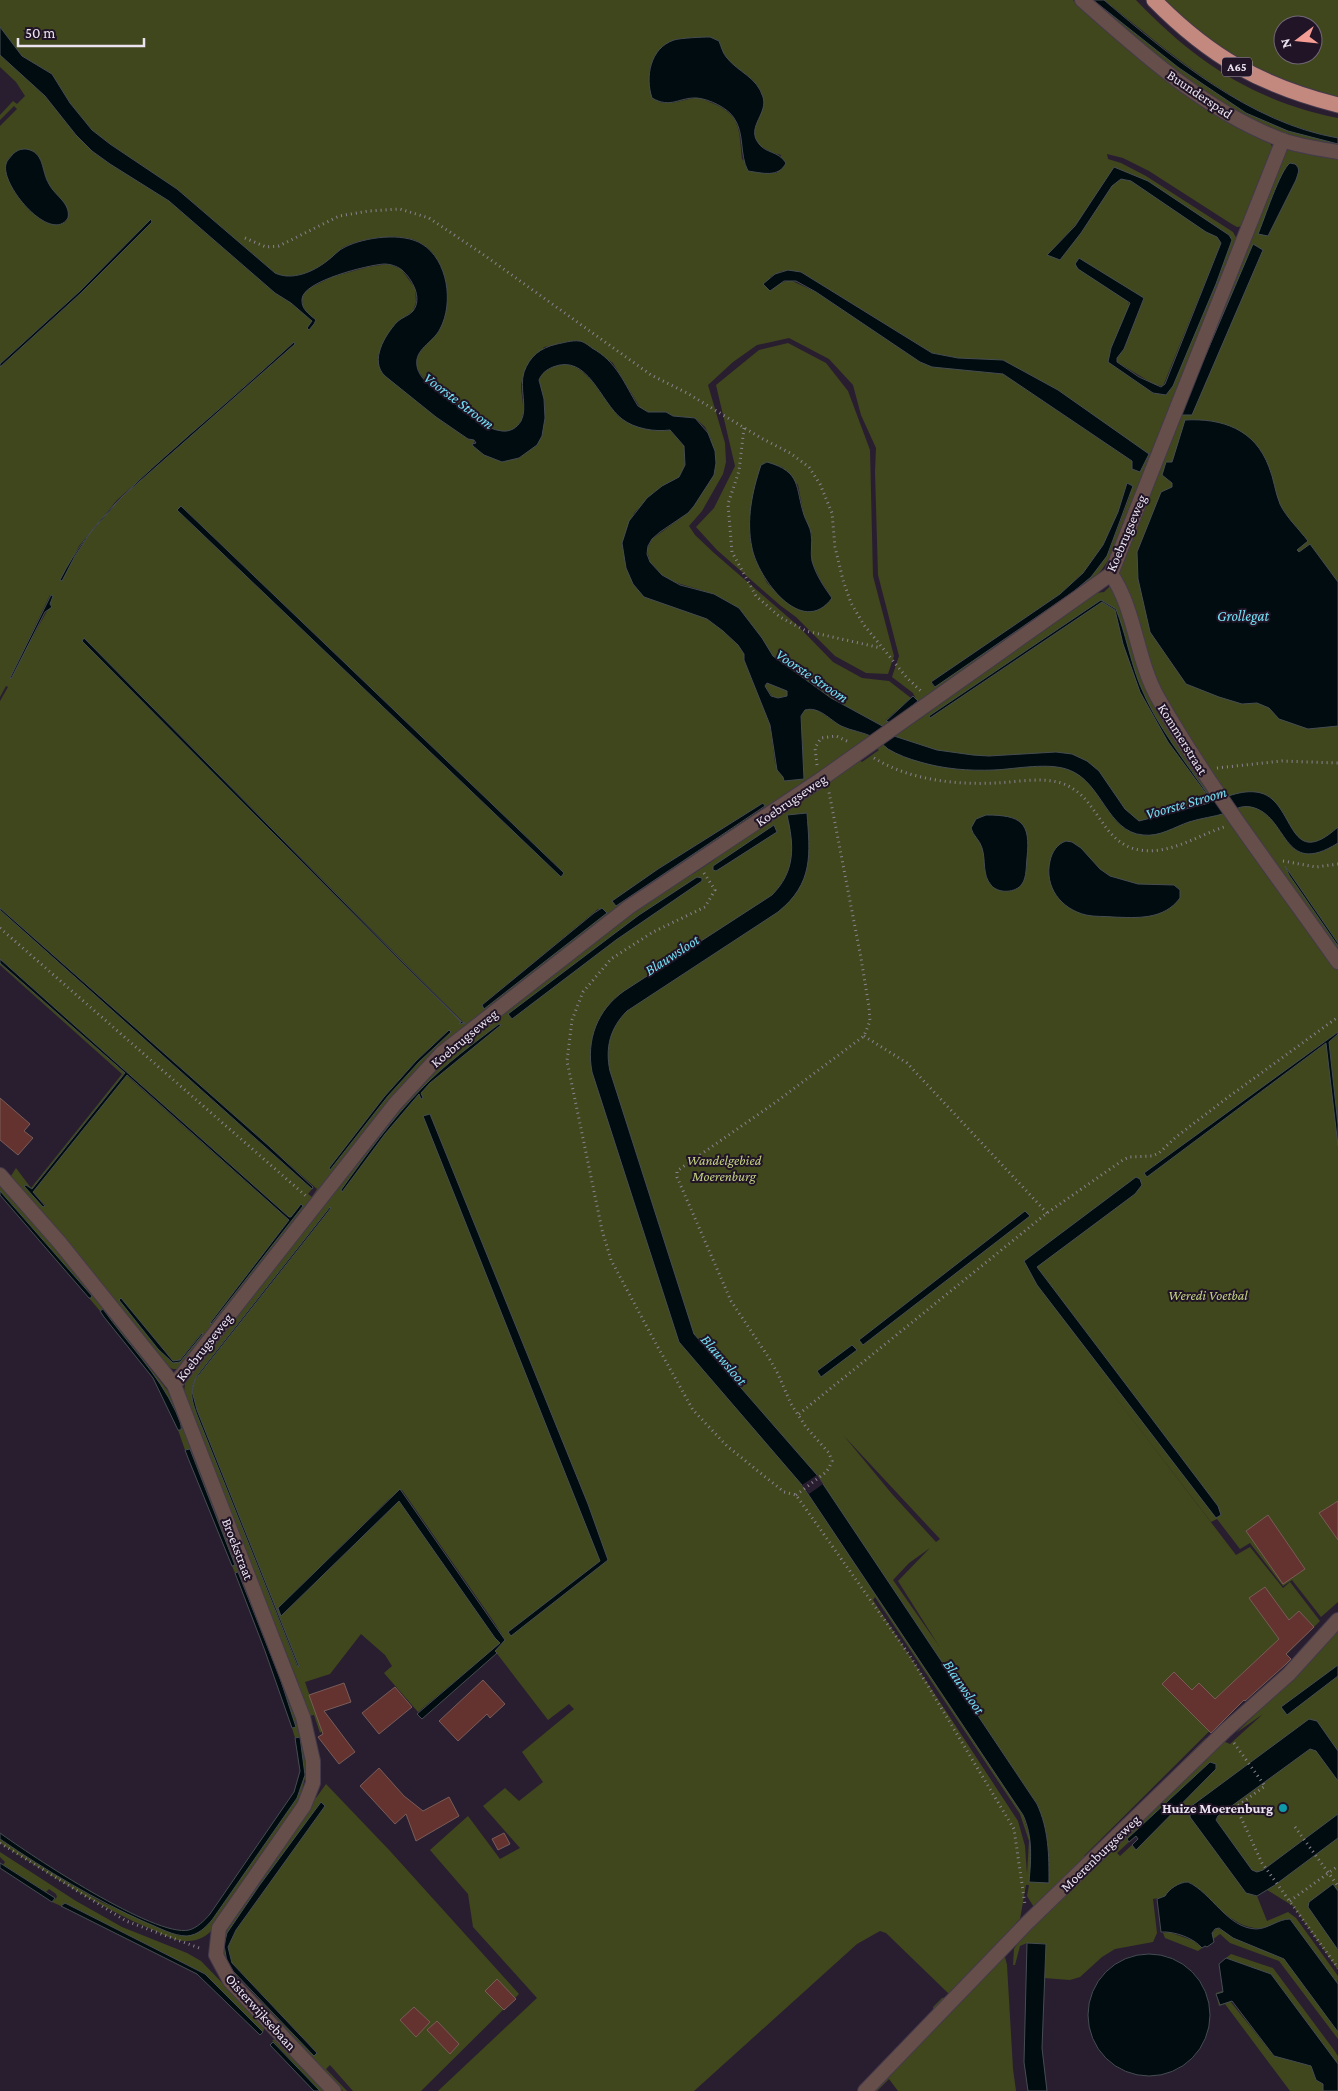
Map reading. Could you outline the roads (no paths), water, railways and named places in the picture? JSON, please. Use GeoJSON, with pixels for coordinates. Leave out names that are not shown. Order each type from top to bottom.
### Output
{"type":"FeatureCollection","features":[{"type":"Feature","properties":{"kind":"highway","name":"A65"},"geometry":{"type":"LineString","coordinates":[[1154,0],[1190,35],[1246,73],[1294,92],[1338,105]]}},
{"type":"Feature","properties":{"kind":"street","name":"Buunderspad"},"geometry":{"type":"LineString","coordinates":[[1082,0],[1168,73],[1215,106],[1246,124],[1283,140],[1338,152]]}},
{"type":"Feature","properties":{"kind":"street","name":"Koebrugseweg"},"geometry":{"type":"LineString","coordinates":[[174,1385],[395,1104],[442,1053],[629,907],[823,778],[1111,574],[1283,140]]}},
{"type":"Feature","properties":{"kind":"street","name":"Kommerstraat"},"geometry":{"type":"LineString","coordinates":[[1111,574],[1124,596],[1154,688],[1202,770],[1338,962]]}},
{"type":"Feature","properties":{"kind":"street","name":"Broekstraat"},"geometry":{"type":"LineString","coordinates":[[0,1175],[60,1243],[174,1385],[303,1717],[313,1761],[313,1783],[304,1806],[218,1928],[216,1955]]}},
{"type":"Feature","properties":{"kind":"street","name":"Moerenburgseweg"},"geometry":{"type":"LineString","coordinates":[[866,2091],[1028,1924],[1226,1730],[1289,1674],[1338,1620]]}},
{"type":"Feature","properties":{"kind":"street","name":"Oisterwijksebaan"},"geometry":{"type":"LineString","coordinates":[[216,1955],[230,1981],[334,2091]]}},
{"type":"Feature","properties":{"kind":"water"},"geometry":{"type":"Polygon","coordinates":[[[1093,0],[1104,0],[1184,64],[1243,103],[1305,130],[1338,138],[1338,144],[1288,131],[1246,113],[1179,68],[1093,0]]]}},
{"type":"Feature","properties":{"kind":"water"},"geometry":{"type":"Polygon","coordinates":[[[0,27],[22,56],[52,74],[70,103],[92,130],[177,189],[275,273],[295,276],[309,272],[345,247],[373,238],[405,238],[422,244],[438,260],[443,271],[446,283],[447,307],[437,334],[418,355],[417,366],[419,372],[426,382],[443,396],[483,424],[495,430],[505,431],[517,426],[523,416],[522,385],[524,372],[529,361],[536,353],[546,348],[571,341],[585,343],[608,360],[614,366],[638,406],[648,412],[666,412],[673,416],[695,418],[708,433],[715,451],[714,475],[688,513],[652,539],[648,546],[647,554],[650,562],[662,575],[680,585],[714,594],[739,608],[773,656],[831,698],[886,728],[894,736],[937,750],[973,755],[989,756],[1056,752],[1072,754],[1087,761],[1099,771],[1125,809],[1139,821],[1209,803],[1210,799],[1168,742],[1140,692],[1123,644],[1115,610],[1102,602],[930,718],[929,716],[1101,600],[1116,609],[1140,685],[1147,700],[1172,744],[1211,799],[1215,801],[1245,792],[1264,794],[1274,801],[1294,832],[1301,839],[1310,842],[1322,839],[1338,827],[1338,843],[1319,852],[1306,854],[1295,850],[1287,842],[1273,821],[1263,812],[1251,807],[1241,807],[1189,822],[1161,833],[1143,835],[1131,832],[1112,816],[1080,776],[1069,770],[1042,766],[975,770],[947,768],[912,760],[888,749],[873,737],[841,726],[824,714],[810,709],[805,710],[801,716],[804,779],[784,781],[777,770],[770,725],[744,660],[744,654],[738,645],[707,619],[644,597],[633,584],[626,568],[622,543],[629,521],[647,498],[662,486],[679,477],[685,465],[684,446],[670,430],[645,429],[622,419],[584,373],[575,367],[565,365],[548,369],[539,380],[544,399],[545,418],[542,436],[537,445],[519,458],[502,462],[484,455],[473,446],[472,444],[476,443],[474,440],[468,439],[436,417],[380,370],[378,363],[380,348],[397,322],[411,313],[416,306],[417,295],[415,289],[402,270],[389,264],[376,265],[337,275],[313,286],[305,292],[302,299],[304,308],[316,320],[309,330],[307,328],[312,321],[291,303],[275,293],[169,201],[92,151],[76,135],[45,96],[0,55],[0,27]],[[767,683],[765,686],[771,696],[778,698],[787,696],[787,691],[767,683]]]}},
{"type":"Feature","properties":{"kind":"water"},"geometry":{"type":"Polygon","coordinates":[[[710,37],[719,41],[723,52],[731,63],[752,80],[760,90],[764,103],[756,125],[755,135],[763,148],[779,156],[786,163],[783,168],[775,173],[748,171],[737,124],[731,114],[718,105],[697,98],[670,103],[652,98],[649,81],[651,64],[659,49],[674,40],[710,37]]]}},
{"type":"Feature","properties":{"kind":"water"},"geometry":{"type":"Polygon","coordinates":[[[26,149],[32,151],[40,158],[46,179],[67,208],[68,218],[60,224],[50,224],[39,218],[28,209],[11,185],[6,173],[6,163],[15,152],[26,149]]]}},
{"type":"Feature","properties":{"kind":"water"},"geometry":{"type":"Polygon","coordinates":[[[1290,163],[1295,164],[1298,168],[1296,180],[1268,236],[1258,234],[1277,185],[1290,163]]]}},
{"type":"Feature","properties":{"kind":"water"},"geometry":{"type":"Polygon","coordinates":[[[1114,167],[1148,181],[1229,235],[1232,240],[1216,284],[1173,386],[1166,395],[1153,393],[1108,362],[1111,348],[1130,303],[1078,269],[1075,264],[1079,258],[1144,298],[1124,349],[1117,358],[1117,362],[1139,377],[1161,387],[1165,384],[1221,243],[1217,237],[1206,232],[1131,181],[1121,179],[1112,186],[1081,233],[1060,260],[1047,255],[1075,226],[1114,167]]]}},
{"type":"Feature","properties":{"kind":"water"},"geometry":{"type":"Polygon","coordinates":[[[151,219],[152,222],[81,293],[0,367],[0,364],[80,291],[151,219]]]}},
{"type":"Feature","properties":{"kind":"water"},"geometry":{"type":"Polygon","coordinates":[[[1253,244],[1263,250],[1192,415],[1180,415],[1253,244]]]}},
{"type":"Feature","properties":{"kind":"water"},"geometry":{"type":"Polygon","coordinates":[[[788,270],[801,272],[932,353],[958,358],[1003,360],[1058,390],[1149,454],[1140,472],[1132,469],[1132,461],[1003,374],[932,367],[920,362],[816,292],[796,281],[784,281],[770,291],[763,284],[775,274],[788,270]]]}},
{"type":"Feature","properties":{"kind":"water"},"geometry":{"type":"Polygon","coordinates":[[[294,342],[295,344],[122,497],[294,342]]]}},
{"type":"Feature","properties":{"kind":"water","name":"Grollegat"},"geometry":{"type":"Polygon","coordinates":[[[1185,420],[1212,421],[1224,424],[1236,428],[1255,443],[1269,467],[1278,499],[1283,509],[1308,541],[1297,550],[1299,552],[1310,544],[1338,582],[1338,726],[1308,729],[1279,719],[1269,708],[1257,703],[1242,704],[1186,684],[1150,632],[1138,579],[1137,552],[1161,492],[1172,487],[1172,483],[1162,475],[1166,462],[1172,462],[1185,420]]]}},
{"type":"Feature","properties":{"kind":"water"},"geometry":{"type":"Polygon","coordinates":[[[767,462],[778,466],[792,476],[798,489],[804,515],[811,533],[812,561],[818,576],[832,598],[820,609],[808,612],[795,608],[783,600],[772,588],[756,560],[750,538],[751,506],[761,465],[767,462]]]}},
{"type":"Feature","properties":{"kind":"water"},"geometry":{"type":"Polygon","coordinates":[[[1127,483],[1133,486],[1107,556],[1091,577],[1073,592],[935,687],[931,682],[1060,594],[1083,573],[1103,545],[1118,512],[1127,483]]]}},
{"type":"Feature","properties":{"kind":"water"},"geometry":{"type":"Polygon","coordinates":[[[122,497],[91,532],[101,520],[122,497]]]}},
{"type":"Feature","properties":{"kind":"water"},"geometry":{"type":"Polygon","coordinates":[[[181,506],[564,873],[561,877],[177,510],[181,506]]]}},
{"type":"Feature","properties":{"kind":"water"},"geometry":{"type":"Polygon","coordinates":[[[91,532],[75,556],[62,581],[60,580],[72,558],[91,532]]]}},
{"type":"Feature","properties":{"kind":"water"},"geometry":{"type":"Polygon","coordinates":[[[51,595],[53,596],[50,604],[52,607],[45,612],[11,679],[10,678],[51,595]]]}},
{"type":"Feature","properties":{"kind":"water"},"geometry":{"type":"Polygon","coordinates":[[[84,638],[465,1023],[459,1024],[461,1022],[82,641],[84,638]]]}},
{"type":"Feature","properties":{"kind":"water"},"geometry":{"type":"Polygon","coordinates":[[[913,696],[918,701],[891,723],[886,721],[913,696]]]}},
{"type":"Feature","properties":{"kind":"water"},"geometry":{"type":"Polygon","coordinates":[[[763,803],[765,806],[616,906],[612,901],[658,869],[763,803]]]}},
{"type":"Feature","properties":{"kind":"water"},"geometry":{"type":"Polygon","coordinates":[[[807,813],[809,855],[807,867],[804,879],[790,901],[778,912],[627,1011],[616,1024],[610,1039],[608,1054],[610,1071],[694,1334],[817,1475],[1037,1804],[1046,1833],[1049,1883],[1029,1882],[1030,1840],[1023,1815],[802,1485],[679,1342],[592,1072],[592,1037],[600,1017],[607,1007],[624,991],[772,895],[785,877],[791,857],[792,847],[787,815],[807,813]]]}},
{"type":"Feature","properties":{"kind":"water"},"geometry":{"type":"Polygon","coordinates":[[[986,815],[998,815],[1015,819],[1025,829],[1028,846],[1026,875],[1022,884],[1011,891],[1002,891],[994,888],[986,877],[982,848],[971,828],[976,819],[986,815]]]}},
{"type":"Feature","properties":{"kind":"water"},"geometry":{"type":"Polygon","coordinates":[[[774,825],[777,832],[716,871],[713,870],[713,866],[774,825]]]}},
{"type":"Feature","properties":{"kind":"water"},"geometry":{"type":"Polygon","coordinates":[[[1066,841],[1072,842],[1081,848],[1100,869],[1110,876],[1138,884],[1174,885],[1180,890],[1180,898],[1174,905],[1158,914],[1131,918],[1086,915],[1069,908],[1056,896],[1052,888],[1049,871],[1050,861],[1055,849],[1066,841]]]}},
{"type":"Feature","properties":{"kind":"water"},"geometry":{"type":"Polygon","coordinates":[[[1285,866],[1338,943],[1338,946],[1289,875],[1285,866]]]}},
{"type":"Feature","properties":{"kind":"water"},"geometry":{"type":"Polygon","coordinates":[[[697,877],[702,878],[702,881],[616,940],[512,1019],[508,1014],[639,915],[697,877]]]}},
{"type":"Feature","properties":{"kind":"water"},"geometry":{"type":"Polygon","coordinates":[[[0,908],[270,1147],[313,1187],[312,1189],[0,910],[0,908]]]}},
{"type":"Feature","properties":{"kind":"water"},"geometry":{"type":"Polygon","coordinates":[[[602,908],[607,913],[484,1009],[482,1005],[602,908]]]}},
{"type":"Feature","properties":{"kind":"water"},"geometry":{"type":"Polygon","coordinates":[[[0,959],[289,1217],[301,1204],[303,1206],[211,1324],[289,1220],[127,1075],[33,1192],[45,1206],[43,1207],[24,1186],[26,1185],[32,1189],[125,1073],[0,963],[0,959]]]}},
{"type":"Feature","properties":{"kind":"water"},"geometry":{"type":"Polygon","coordinates":[[[499,1024],[501,1025],[430,1083],[421,1093],[423,1098],[421,1099],[419,1094],[385,1134],[342,1192],[341,1190],[400,1112],[422,1088],[450,1062],[499,1024]]]}},
{"type":"Feature","properties":{"kind":"water"},"geometry":{"type":"Polygon","coordinates":[[[449,1030],[451,1032],[419,1062],[388,1096],[330,1170],[329,1168],[384,1097],[416,1061],[449,1030]]]}},
{"type":"Feature","properties":{"kind":"water"},"geometry":{"type":"Polygon","coordinates":[[[1338,1032],[1329,1042],[1338,1125],[1338,1146],[1326,1043],[1147,1177],[1144,1173],[1338,1032]]]}},
{"type":"Feature","properties":{"kind":"water"},"geometry":{"type":"Polygon","coordinates":[[[430,1114],[588,1504],[608,1560],[511,1636],[508,1632],[600,1561],[423,1116],[430,1114]]]}},
{"type":"Feature","properties":{"kind":"water"},"geometry":{"type":"Polygon","coordinates":[[[1136,1177],[1140,1179],[1142,1185],[1135,1194],[1037,1267],[1218,1506],[1221,1515],[1216,1518],[1037,1285],[1024,1261],[1136,1177]]]}},
{"type":"Feature","properties":{"kind":"water"},"geometry":{"type":"Polygon","coordinates":[[[0,1191],[92,1296],[91,1298],[0,1195],[0,1191]]]}},
{"type":"Feature","properties":{"kind":"water"},"geometry":{"type":"Polygon","coordinates":[[[330,1207],[195,1380],[192,1391],[195,1379],[330,1207]]]}},
{"type":"Feature","properties":{"kind":"water"},"geometry":{"type":"Polygon","coordinates":[[[1025,1211],[1030,1216],[863,1345],[859,1340],[1025,1211]]]}},
{"type":"Feature","properties":{"kind":"water"},"geometry":{"type":"Polygon","coordinates":[[[121,1298],[173,1361],[180,1360],[203,1334],[180,1362],[173,1363],[158,1349],[119,1300],[121,1298]]]}},
{"type":"Feature","properties":{"kind":"water"},"geometry":{"type":"Polygon","coordinates":[[[103,1309],[160,1384],[176,1412],[181,1430],[178,1430],[153,1378],[104,1317],[100,1311],[103,1309]]]}},
{"type":"Feature","properties":{"kind":"water"},"geometry":{"type":"Polygon","coordinates":[[[852,1345],[857,1350],[821,1377],[817,1371],[852,1345]]]}},
{"type":"Feature","properties":{"kind":"water"},"geometry":{"type":"Polygon","coordinates":[[[192,1391],[197,1410],[298,1667],[199,1420],[192,1391]]]}},
{"type":"Feature","properties":{"kind":"water"},"geometry":{"type":"Polygon","coordinates":[[[190,1449],[235,1565],[232,1566],[188,1458],[185,1450],[190,1449]]]}},
{"type":"Feature","properties":{"kind":"water"},"geometry":{"type":"Polygon","coordinates":[[[400,1489],[505,1640],[495,1651],[497,1653],[422,1719],[417,1714],[500,1643],[399,1501],[281,1616],[278,1608],[400,1489]]]}},
{"type":"Feature","properties":{"kind":"water"},"geometry":{"type":"Polygon","coordinates":[[[238,1572],[280,1678],[296,1727],[292,1728],[235,1573],[238,1572]]]}},
{"type":"Feature","properties":{"kind":"water"},"geometry":{"type":"Polygon","coordinates":[[[1338,1665],[1338,1676],[1287,1715],[1281,1707],[1338,1665]]]}},
{"type":"Feature","properties":{"kind":"water"},"geometry":{"type":"Polygon","coordinates":[[[1309,1719],[1317,1721],[1338,1751],[1338,1781],[1316,1751],[1310,1749],[1218,1816],[1216,1820],[1252,1870],[1257,1872],[1263,1870],[1338,1814],[1338,1838],[1275,1885],[1257,1896],[1246,1893],[1190,1817],[1190,1807],[1309,1719]]]}},
{"type":"Feature","properties":{"kind":"water"},"geometry":{"type":"Polygon","coordinates":[[[300,1737],[305,1775],[297,1798],[212,1920],[198,1933],[182,1936],[172,1933],[109,1905],[35,1862],[0,1839],[0,1833],[37,1859],[122,1909],[172,1929],[192,1929],[201,1924],[210,1914],[294,1792],[300,1771],[295,1738],[300,1737]]]}},
{"type":"Feature","properties":{"kind":"water"},"geometry":{"type":"Polygon","coordinates":[[[1210,1762],[1216,1764],[1216,1769],[1136,1850],[1132,1845],[1138,1839],[1136,1836],[1129,1842],[1127,1839],[1210,1762]]]}},
{"type":"Feature","properties":{"kind":"water"},"geometry":{"type":"Polygon","coordinates":[[[321,1802],[325,1806],[236,1930],[228,1947],[232,1963],[317,2053],[314,2056],[232,1970],[227,1962],[224,1945],[227,1933],[321,1802]]]}},
{"type":"Feature","properties":{"kind":"water"},"geometry":{"type":"Polygon","coordinates":[[[0,1863],[55,1898],[52,1902],[0,1868],[0,1863]]]}},
{"type":"Feature","properties":{"kind":"water"},"geometry":{"type":"Polygon","coordinates":[[[1188,1882],[1205,1894],[1228,1917],[1246,1927],[1260,1929],[1290,1919],[1338,1984],[1338,2032],[1284,1959],[1233,1938],[1219,1928],[1215,1929],[1212,1933],[1214,1942],[1202,1948],[1194,1941],[1183,1936],[1161,1932],[1157,1899],[1165,1896],[1172,1888],[1188,1882]]]}},
{"type":"Feature","properties":{"kind":"water"},"geometry":{"type":"Polygon","coordinates":[[[1333,1884],[1338,1891],[1338,1950],[1308,1907],[1309,1902],[1333,1884]]]}},
{"type":"Feature","properties":{"kind":"water"},"geometry":{"type":"Polygon","coordinates":[[[65,1903],[205,1974],[263,2032],[260,2035],[197,1974],[61,1906],[65,1903]]]}},
{"type":"Feature","properties":{"kind":"water"},"geometry":{"type":"Polygon","coordinates":[[[1027,1943],[1046,1944],[1042,2048],[1047,2091],[1028,2091],[1024,2062],[1027,1943]]]}},
{"type":"Feature","properties":{"kind":"water"},"geometry":{"type":"Polygon","coordinates":[[[1149,1954],[1172,1958],[1192,1972],[1206,1992],[1210,2015],[1206,2038],[1192,2058],[1172,2072],[1149,2076],[1126,2072],[1106,2058],[1092,2038],[1088,2015],[1092,1992],[1106,1972],[1126,1958],[1149,1954]]]}},
{"type":"Feature","properties":{"kind":"water"},"geometry":{"type":"Polygon","coordinates":[[[1226,1958],[1271,1974],[1338,2064],[1338,2091],[1323,2091],[1323,2084],[1316,2080],[1311,2066],[1274,2056],[1232,2001],[1220,2005],[1216,1994],[1223,1992],[1219,1964],[1226,1958]]]}},
{"type":"Feature","properties":{"kind":"water"},"geometry":{"type":"Polygon","coordinates":[[[273,2042],[320,2091],[314,2091],[270,2045],[273,2042]]]}},
{"type":"Feature","properties":{"kind":"place","name":"Huize Moerenburg"},"geometry":{"type":"Point","coordinates":[1283,1808]}},
{"type":"Feature","properties":{"kind":"water label","name":"Voorste Stroom"},"geometry":{"type":"Point","coordinates":[459,401]}},
{"type":"Feature","properties":{"kind":"water label","name":"Voorste Stroom"},"geometry":{"type":"Point","coordinates":[812,676]}},
{"type":"Feature","properties":{"kind":"water label","name":"Voorste Stroom"},"geometry":{"type":"Point","coordinates":[1186,803]}},
{"type":"Feature","properties":{"kind":"water label","name":"Blauwsloot"},"geometry":{"type":"Point","coordinates":[672,955]}},
{"type":"Feature","properties":{"kind":"water label","name":"Blauwsloot"},"geometry":{"type":"Point","coordinates":[724,1360]}},
{"type":"Feature","properties":{"kind":"water label","name":"Blauwsloot"},"geometry":{"type":"Point","coordinates":[964,1687]}},
{"type":"Feature","properties":{"kind":"park label","name":"Wandelgebied Moerenburg"},"geometry":{"type":"Point","coordinates":[724,1168]}},
{"type":"Feature","properties":{"kind":"park label","name":"Weredi Voetbal"},"geometry":{"type":"Point","coordinates":[1208,1295]}}]}
